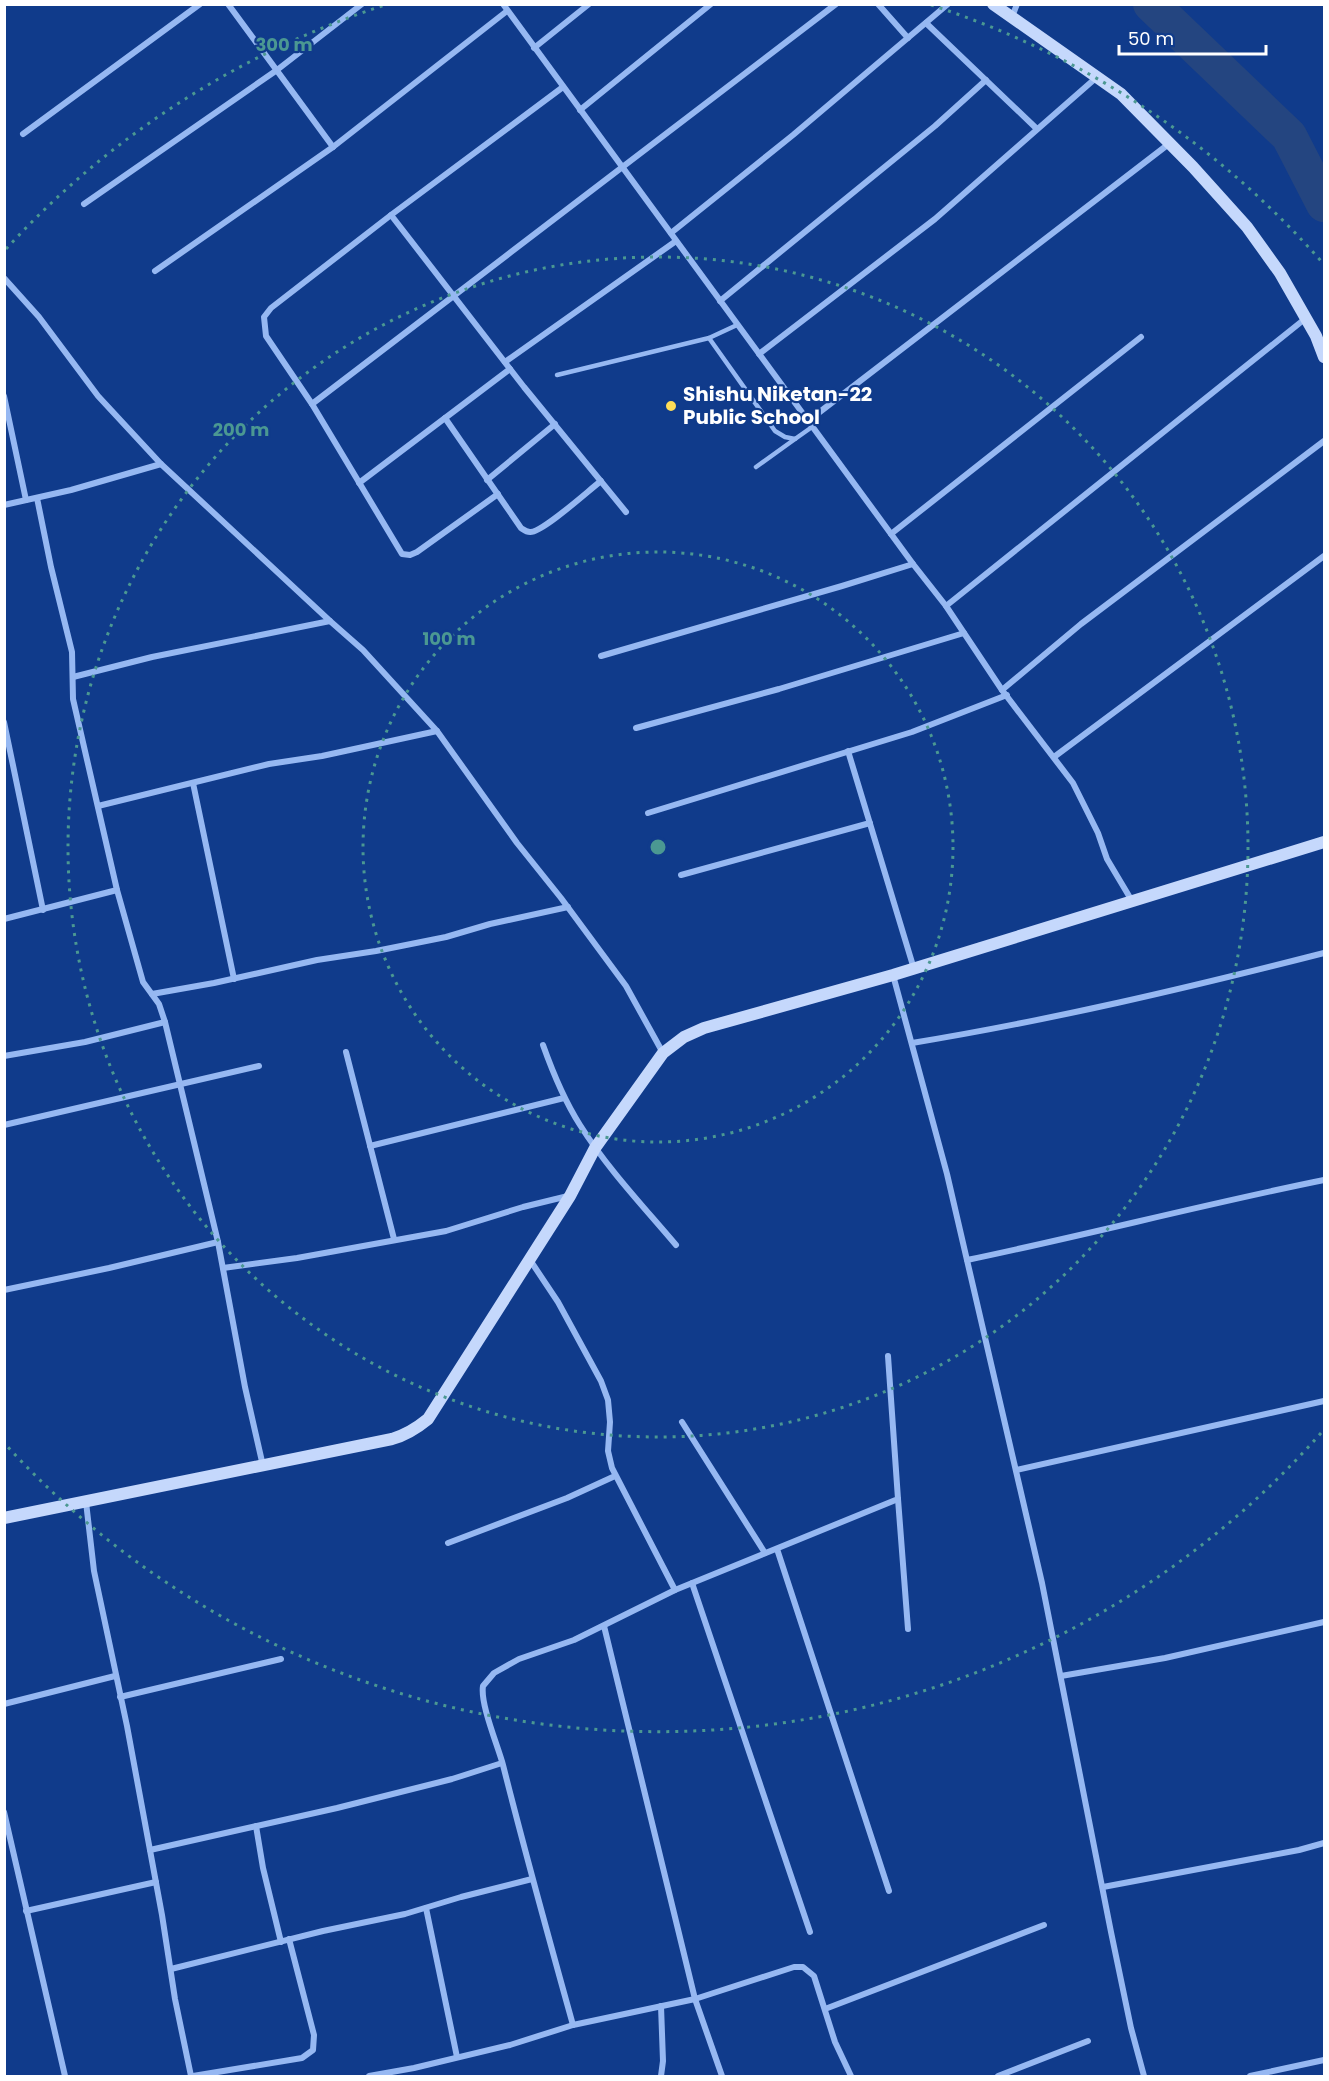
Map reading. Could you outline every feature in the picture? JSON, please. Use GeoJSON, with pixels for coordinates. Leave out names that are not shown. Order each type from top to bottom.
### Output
{"type":"FeatureCollection","features":[{"type":"Feature","properties":{"kind":"street"},"geometry":{"type":"LineString","coordinates":[[23,134],[200,4]]}},
{"type":"Feature","properties":{"kind":"street"},"geometry":{"type":"LineString","coordinates":[[228,4],[333,147]]}},
{"type":"Feature","properties":{"kind":"street"},"geometry":{"type":"LineString","coordinates":[[84,204],[277,70],[362,4]]}},
{"type":"Feature","properties":{"kind":"street"},"geometry":{"type":"LineString","coordinates":[[534,48],[589,4]]}},
{"type":"Feature","properties":{"kind":"street"},"geometry":{"type":"LineString","coordinates":[[580,110],[711,4]]}},
{"type":"Feature","properties":{"kind":"street"},"geometry":{"type":"LineString","coordinates":[[312,404],[836,4]]}},
{"type":"Feature","properties":{"kind":"street"},"geometry":{"type":"LineString","coordinates":[[879,4],[908,38]]}},
{"type":"Feature","properties":{"kind":"street"},"geometry":{"type":"LineString","coordinates":[[671,233],[793,135],[948,4]]}},
{"type":"Feature","properties":{"kind":"street"},"geometry":{"type":"LineString","coordinates":[[993,4],[1121,94],[1170,143],[1248,227],[1280,273],[1306,318],[1324,357]]}},
{"type":"Feature","properties":{"kind":"street"},"geometry":{"type":"LineString","coordinates":[[1012,18],[1017,4]]}},
{"type":"Feature","properties":{"kind":"street"},"geometry":{"type":"LineString","coordinates":[[155,270],[333,147],[505,8],[946,606],[1002,690],[1073,783],[1098,833],[1107,859],[1133,901]]}},
{"type":"Feature","properties":{"kind":"street"},"geometry":{"type":"LineString","coordinates":[[926,22],[1037,129]]}},
{"type":"Feature","properties":{"kind":"street"},"geometry":{"type":"LineString","coordinates":[[759,354],[935,219],[1097,77]]}},
{"type":"Feature","properties":{"kind":"street"},"geometry":{"type":"LineString","coordinates":[[720,301],[935,126],[986,80]]}},
{"type":"Feature","properties":{"kind":"street"},"geometry":{"type":"LineString","coordinates":[[498,495],[422,549],[410,555],[399,550],[312,404],[266,336],[264,317],[271,308],[390,215],[563,87]]}},
{"type":"Feature","properties":{"kind":"street"},"geometry":{"type":"LineString","coordinates":[[810,424],[1170,143]]}},
{"type":"Feature","properties":{"kind":"street"},"geometry":{"type":"LineString","coordinates":[[390,215],[510,369],[626,512]]}},
{"type":"Feature","properties":{"kind":"street"},"geometry":{"type":"LineString","coordinates":[[505,362],[676,241]]}},
{"type":"Feature","properties":{"kind":"street"},"geometry":{"type":"LineString","coordinates":[[4,278],[39,317],[98,396],[161,464],[363,650],[437,731],[517,843],[626,986],[663,1053]]}},
{"type":"Feature","properties":{"kind":"street"},"geometry":{"type":"LineString","coordinates":[[946,606],[1306,318]]}},
{"type":"Feature","properties":{"kind":"street"},"geometry":{"type":"LineString","coordinates":[[891,534],[1141,337]]}},
{"type":"Feature","properties":{"kind":"street"},"geometry":{"type":"LineString","coordinates":[[359,483],[510,369]]}},
{"type":"Feature","properties":{"kind":"street"},"geometry":{"type":"LineString","coordinates":[[4,396],[26,500]]}},
{"type":"Feature","properties":{"kind":"street"},"geometry":{"type":"LineString","coordinates":[[445,418],[521,528],[531,533],[543,528],[601,481]]}},
{"type":"Feature","properties":{"kind":"street"},"geometry":{"type":"LineString","coordinates":[[488,480],[555,424]]}},
{"type":"Feature","properties":{"kind":"street"},"geometry":{"type":"LineString","coordinates":[[1002,690],[1081,624],[1324,441]]}},
{"type":"Feature","properties":{"kind":"street"},"geometry":{"type":"LineString","coordinates":[[4,505],[161,464]]}},
{"type":"Feature","properties":{"kind":"street"},"geometry":{"type":"LineString","coordinates":[[37,498],[72,652],[73,699],[117,890],[143,982],[163,1012],[218,1242],[245,1387],[263,1466]]}},
{"type":"Feature","properties":{"kind":"street"},"geometry":{"type":"LineString","coordinates":[[1054,757],[1324,556]]}},
{"type":"Feature","properties":{"kind":"street"},"geometry":{"type":"LineString","coordinates":[[601,656],[913,564]]}},
{"type":"Feature","properties":{"kind":"street"},"geometry":{"type":"LineString","coordinates":[[74,677],[152,657],[330,621]]}},
{"type":"Feature","properties":{"kind":"street"},"geometry":{"type":"LineString","coordinates":[[636,728],[779,689],[964,633]]}},
{"type":"Feature","properties":{"kind":"street"},"geometry":{"type":"LineString","coordinates":[[648,813],[912,732],[1007,696]]}},
{"type":"Feature","properties":{"kind":"street"},"geometry":{"type":"LineString","coordinates":[[4,722],[43,910]]}},
{"type":"Feature","properties":{"kind":"street"},"geometry":{"type":"LineString","coordinates":[[98,806],[269,764],[322,756],[437,731]]}},
{"type":"Feature","properties":{"kind":"street"},"geometry":{"type":"LineString","coordinates":[[848,751],[914,969]]}},
{"type":"Feature","properties":{"kind":"street"},"geometry":{"type":"LineString","coordinates":[[193,783],[234,979]]}},
{"type":"Feature","properties":{"kind":"street"},"geometry":{"type":"LineString","coordinates":[[681,875],[870,823]]}},
{"type":"Feature","properties":{"kind":"street"},"geometry":{"type":"LineString","coordinates":[[4,1518],[392,1439],[406,1435],[417,1428],[428,1419],[570,1196],[596,1148],[663,1053],[684,1037],[704,1028],[914,969],[1324,842]]}},
{"type":"Feature","properties":{"kind":"street"},"geometry":{"type":"LineString","coordinates":[[4,920],[117,890]]}},
{"type":"Feature","properties":{"kind":"street"},"geometry":{"type":"LineString","coordinates":[[152,994],[234,979],[317,960],[446,937],[490,924],[567,907]]}},
{"type":"Feature","properties":{"kind":"street"},"geometry":{"type":"LineString","coordinates":[[912,1043],[1000,1029],[1206,984],[1324,952]]}},
{"type":"Feature","properties":{"kind":"street"},"geometry":{"type":"LineString","coordinates":[[893,975],[968,1260],[1042,1583],[1131,2028],[1144,2076]]}},
{"type":"Feature","properties":{"kind":"street"},"geometry":{"type":"LineString","coordinates":[[4,1056],[85,1042],[165,1022]]}},
{"type":"Feature","properties":{"kind":"street"},"geometry":{"type":"LineString","coordinates":[[543,1045],[564,1098],[580,1126],[676,1245]]}},
{"type":"Feature","properties":{"kind":"street"},"geometry":{"type":"LineString","coordinates":[[346,1052],[394,1239]]}},
{"type":"Feature","properties":{"kind":"street"},"geometry":{"type":"LineString","coordinates":[[4,1125],[259,1066]]}},
{"type":"Feature","properties":{"kind":"street"},"geometry":{"type":"LineString","coordinates":[[370,1146],[564,1098]]}},
{"type":"Feature","properties":{"kind":"street"},"geometry":{"type":"LineString","coordinates":[[968,1260],[1059,1241],[1222,1201],[1324,1180]]}},
{"type":"Feature","properties":{"kind":"street"},"geometry":{"type":"LineString","coordinates":[[223,1269],[446,1231],[543,1201],[570,1196]]}},
{"type":"Feature","properties":{"kind":"street"},"geometry":{"type":"LineString","coordinates":[[4,1290],[218,1242]]}},
{"type":"Feature","properties":{"kind":"street"},"geometry":{"type":"LineString","coordinates":[[530,1259],[558,1302],[601,1381],[608,1400],[610,1422],[608,1451],[615,1476],[675,1590]]}},
{"type":"Feature","properties":{"kind":"street"},"geometry":{"type":"LineString","coordinates":[[888,1356],[908,1629]]}},
{"type":"Feature","properties":{"kind":"street"},"geometry":{"type":"LineString","coordinates":[[1016,1470],[1324,1401]]}},
{"type":"Feature","properties":{"kind":"street"},"geometry":{"type":"LineString","coordinates":[[682,1422],[765,1553]]}},
{"type":"Feature","properties":{"kind":"street"},"geometry":{"type":"LineString","coordinates":[[448,1543],[567,1498],[615,1476]]}},
{"type":"Feature","properties":{"kind":"street"},"geometry":{"type":"LineString","coordinates":[[573,2025],[482,1694],[485,1682],[500,1669],[519,1659],[574,1640],[675,1590],[898,1499]]}},
{"type":"Feature","properties":{"kind":"street"},"geometry":{"type":"LineString","coordinates":[[86,1502],[94,1571],[127,1726],[192,2076],[302,2058],[313,2050],[314,2036],[289,1939]]}},
{"type":"Feature","properties":{"kind":"street"},"geometry":{"type":"LineString","coordinates":[[777,1548],[889,1891]]}},
{"type":"Feature","properties":{"kind":"street"},"geometry":{"type":"LineString","coordinates":[[692,1583],[810,1932]]}},
{"type":"Feature","properties":{"kind":"street"},"geometry":{"type":"LineString","coordinates":[[1061,1676],[1165,1658],[1324,1622]]}},
{"type":"Feature","properties":{"kind":"street"},"geometry":{"type":"LineString","coordinates":[[604,1626],[695,1999],[722,2076]]}},
{"type":"Feature","properties":{"kind":"street"},"geometry":{"type":"LineString","coordinates":[[120,1697],[281,1659]]}},
{"type":"Feature","properties":{"kind":"street"},"geometry":{"type":"LineString","coordinates":[[4,1704],[115,1676]]}},
{"type":"Feature","properties":{"kind":"street"},"geometry":{"type":"LineString","coordinates":[[150,1850],[337,1808],[452,1779],[502,1763]]}},
{"type":"Feature","properties":{"kind":"street"},"geometry":{"type":"LineString","coordinates":[[4,1812],[65,2076]]}},
{"type":"Feature","properties":{"kind":"street"},"geometry":{"type":"LineString","coordinates":[[256,1826],[280,1942]]}},
{"type":"Feature","properties":{"kind":"street"},"geometry":{"type":"LineString","coordinates":[[1102,1887],[1299,1850],[1324,1843]]}},
{"type":"Feature","properties":{"kind":"street"},"geometry":{"type":"LineString","coordinates":[[171,1969],[426,1908],[532,1879]]}},
{"type":"Feature","properties":{"kind":"street"},"geometry":{"type":"LineString","coordinates":[[26,1911],[156,1882]]}},
{"type":"Feature","properties":{"kind":"street"},"geometry":{"type":"LineString","coordinates":[[426,1908],[457,2057]]}},
{"type":"Feature","properties":{"kind":"street"},"geometry":{"type":"LineString","coordinates":[[825,2009],[1044,1925]]}},
{"type":"Feature","properties":{"kind":"street"},"geometry":{"type":"LineString","coordinates":[[369,2076],[414,2068],[542,2036],[573,2025],[695,1999],[794,1967],[803,1967],[814,1977],[836,2042],[851,2076]]}},
{"type":"Feature","properties":{"kind":"street"},"geometry":{"type":"LineString","coordinates":[[661,2006],[662,2076]]}},
{"type":"Feature","properties":{"kind":"street"},"geometry":{"type":"LineString","coordinates":[[998,2076],[1088,2041]]}},
{"type":"Feature","properties":{"kind":"street"},"geometry":{"type":"LineString","coordinates":[[1251,2076],[1324,2060]]}},
{"type":"Feature","properties":{"kind":"lane"},"geometry":{"type":"LineString","coordinates":[[558,375],[709,338],[737,325]]}},
{"type":"Feature","properties":{"kind":"lane"},"geometry":{"type":"LineString","coordinates":[[709,338],[775,431],[785,437],[795,439]]}},
{"type":"Feature","properties":{"kind":"lane"},"geometry":{"type":"LineString","coordinates":[[756,467],[795,439],[810,424]]}},
{"type":"Feature","properties":{"kind":"waterway"},"geometry":{"type":"LineString","coordinates":[[1151,4],[1289,136],[1324,204]]}},
{"type":"Feature","properties":{"kind":"place","name":"Shishu Niketan-22 Public School"},"geometry":{"type":"Point","coordinates":[671,406]}}]}
